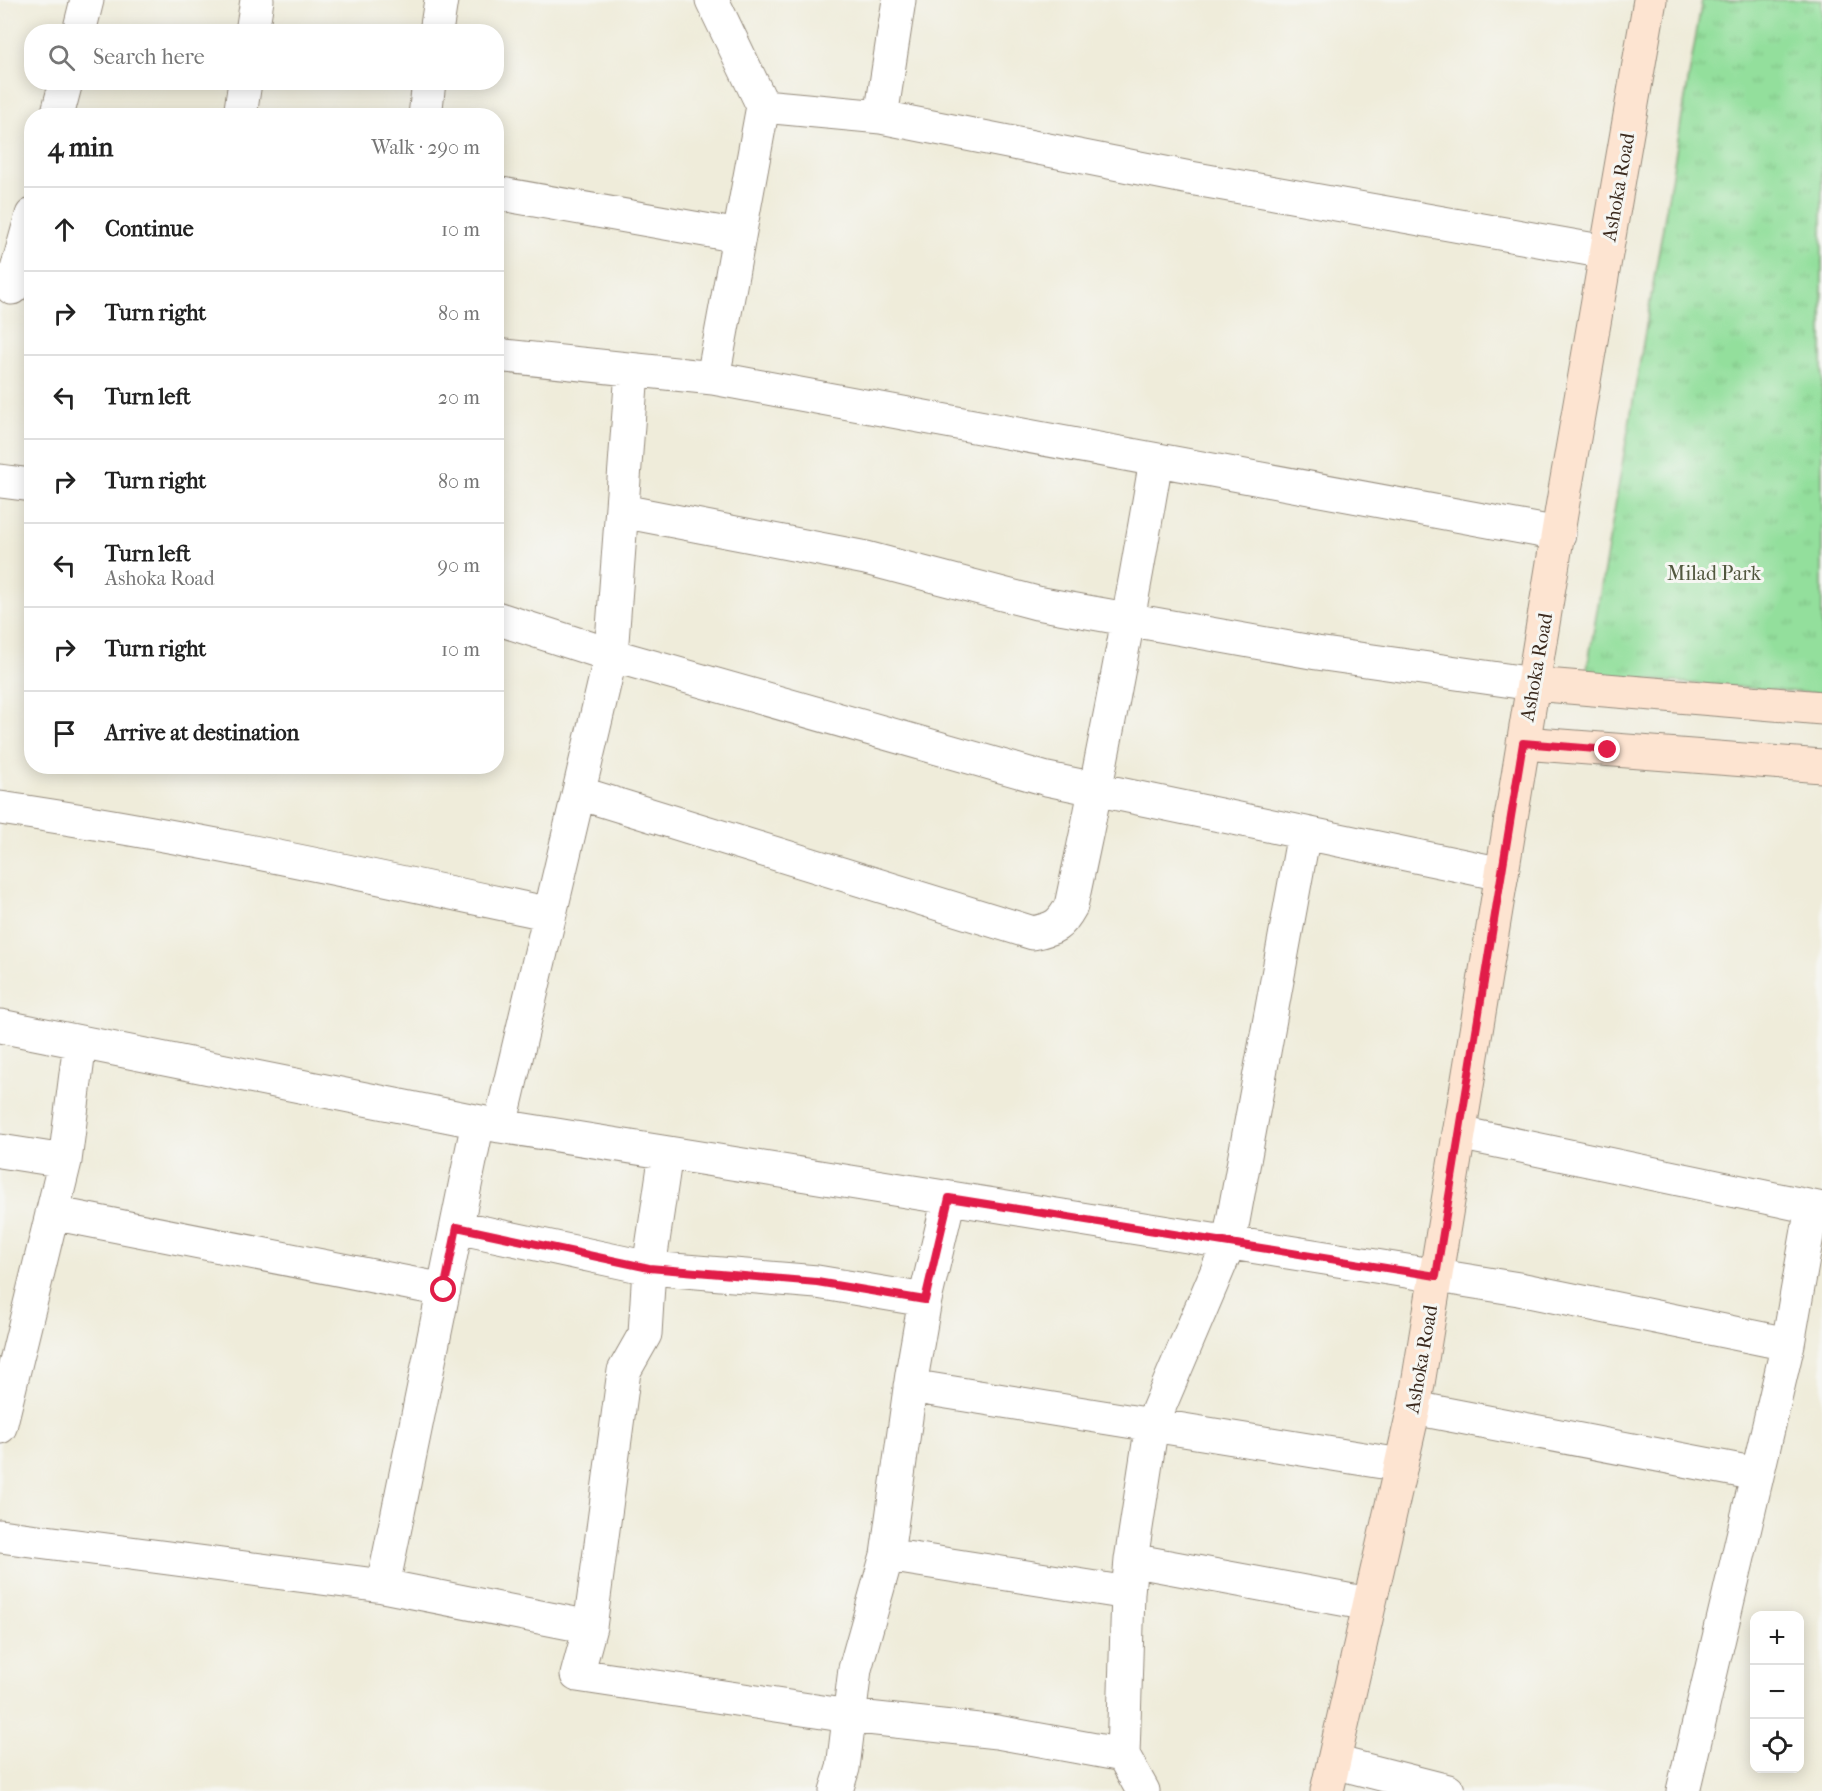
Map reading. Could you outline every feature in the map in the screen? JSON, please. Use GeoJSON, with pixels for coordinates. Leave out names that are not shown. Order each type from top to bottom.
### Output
{"type":"FeatureCollection","features":[{"type":"Feature","properties":{"kind":"street"},"geometry":{"type":"LineString","coordinates":[[81,24],[87,0]]}},
{"type":"Feature","properties":{"kind":"street"},"geometry":{"type":"LineString","coordinates":[[253,24],[257,0]]}},
{"type":"Feature","properties":{"kind":"street"},"geometry":{"type":"LineString","coordinates":[[437,24],[441,0]]}},
{"type":"Feature","properties":{"kind":"street"},"geometry":{"type":"LineString","coordinates":[[712,0],[763,106],[713,378]]}},
{"type":"Feature","properties":{"kind":"street"},"geometry":{"type":"LineString","coordinates":[[881,117],[899,0]]}},
{"type":"Feature","properties":{"kind":"street","name":"Ashoka Road"},"geometry":{"type":"LineString","coordinates":[[1330,1777],[1414,1408],[1523,743],[1650,0]]}},
{"type":"Feature","properties":{"kind":"street"},"geometry":{"type":"LineString","coordinates":[[59,108],[64,90]]}},
{"type":"Feature","properties":{"kind":"street"},"geometry":{"type":"LineString","coordinates":[[241,108],[244,90]]}},
{"type":"Feature","properties":{"kind":"street"},"geometry":{"type":"LineString","coordinates":[[426,108],[428,90]]}},
{"type":"Feature","properties":{"kind":"street"},"geometry":{"type":"LineString","coordinates":[[763,106],[881,117],[1190,178],[1606,252]]}},
{"type":"Feature","properties":{"kind":"street"},"geometry":{"type":"LineString","coordinates":[[504,194],[739,236]]}},
{"type":"Feature","properties":{"kind":"street"},"geometry":{"type":"LineString","coordinates":[[15,289],[24,249]]}},
{"type":"Feature","properties":{"kind":"street"},"geometry":{"type":"LineString","coordinates":[[504,356],[713,378],[1559,534]]}},
{"type":"Feature","properties":{"kind":"street"},"geometry":{"type":"LineString","coordinates":[[383,1586],[457,1227],[550,914],[611,655],[632,371]]}},
{"type":"Feature","properties":{"kind":"street"},"geometry":{"type":"LineString","coordinates":[[579,793],[1033,933],[1049,929],[1063,921],[1071,906],[1096,789],[1129,620],[1156,460]]}},
{"type":"Feature","properties":{"kind":"street"},"geometry":{"type":"LineString","coordinates":[[0,481],[24,484]]}},
{"type":"Feature","properties":{"kind":"street"},"geometry":{"type":"LineString","coordinates":[[622,511],[866,558],[1037,603],[1317,653],[1533,684],[1822,708]]}},
{"type":"Feature","properties":{"kind":"street"},"geometry":{"type":"LineString","coordinates":[[504,621],[611,655],[1047,779],[1502,874]]}},
{"type":"Feature","properties":{"kind":"street"},"geometry":{"type":"LineString","coordinates":[[1523,743],[1822,766]]}},
{"type":"Feature","properties":{"kind":"street"},"geometry":{"type":"LineString","coordinates":[[0,808],[63,817],[301,861],[550,914]]}},
{"type":"Feature","properties":{"kind":"street"},"geometry":{"type":"LineString","coordinates":[[1143,1791],[1123,1755],[1128,1593],[1152,1424],[1229,1242],[1304,833]]}},
{"type":"Feature","properties":{"kind":"street"},"geometry":{"type":"LineString","coordinates":[[0,1026],[489,1124],[1519,1289],[1788,1344]]}},
{"type":"Feature","properties":{"kind":"street"},"geometry":{"type":"LineString","coordinates":[[0,1427],[65,1161],[80,1042]]}},
{"type":"Feature","properties":{"kind":"street"},"geometry":{"type":"LineString","coordinates":[[1459,1133],[1817,1208],[1788,1344],[1683,1791]]}},
{"type":"Feature","properties":{"kind":"street"},"geometry":{"type":"LineString","coordinates":[[0,1151],[65,1161]]}},
{"type":"Feature","properties":{"kind":"street"},"geometry":{"type":"LineString","coordinates":[[666,1153],[649,1268],[645,1334],[624,1371],[590,1627],[577,1675],[849,1716],[997,1732],[1123,1755]]}},
{"type":"Feature","properties":{"kind":"street"},"geometry":{"type":"LineString","coordinates":[[836,1791],[843,1768],[855,1669],[887,1555],[910,1386],[925,1300],[949,1198]]}},
{"type":"Feature","properties":{"kind":"street"},"geometry":{"type":"LineString","coordinates":[[52,1213],[444,1290]]}},
{"type":"Feature","properties":{"kind":"street"},"geometry":{"type":"LineString","coordinates":[[457,1227],[649,1268],[817,1282],[925,1300]]}},
{"type":"Feature","properties":{"kind":"street"},"geometry":{"type":"LineString","coordinates":[[910,1386],[1401,1465]]}},
{"type":"Feature","properties":{"kind":"street"},"geometry":{"type":"LineString","coordinates":[[1414,1408],[1757,1474]]}},
{"type":"Feature","properties":{"kind":"street"},"geometry":{"type":"LineString","coordinates":[[0,1536],[383,1586],[590,1627]]}},
{"type":"Feature","properties":{"kind":"street"},"geometry":{"type":"LineString","coordinates":[[887,1555],[1128,1593]]}},
{"type":"Feature","properties":{"kind":"street"},"geometry":{"type":"LineString","coordinates":[[1131,1560],[1369,1604]]}},
{"type":"Feature","properties":{"kind":"street"},"geometry":{"type":"LineString","coordinates":[[1330,1777],[1448,1791]]}},
{"type":"Feature","properties":{"kind":"green space","name":"Milad Park"},"geometry":{"type":"Polygon","coordinates":[[[1702,0],[1822,0],[1822,694],[1586,675],[1702,0]]]}},
{"type":"Feature","properties":{"kind":"route"},"geometry":{"type":"LineString","coordinates":[[444,1290],[457,1227],[649,1268],[817,1282],[925,1300],[949,1198],[1436,1276],[1523,743],[1608,750]]}}]}
